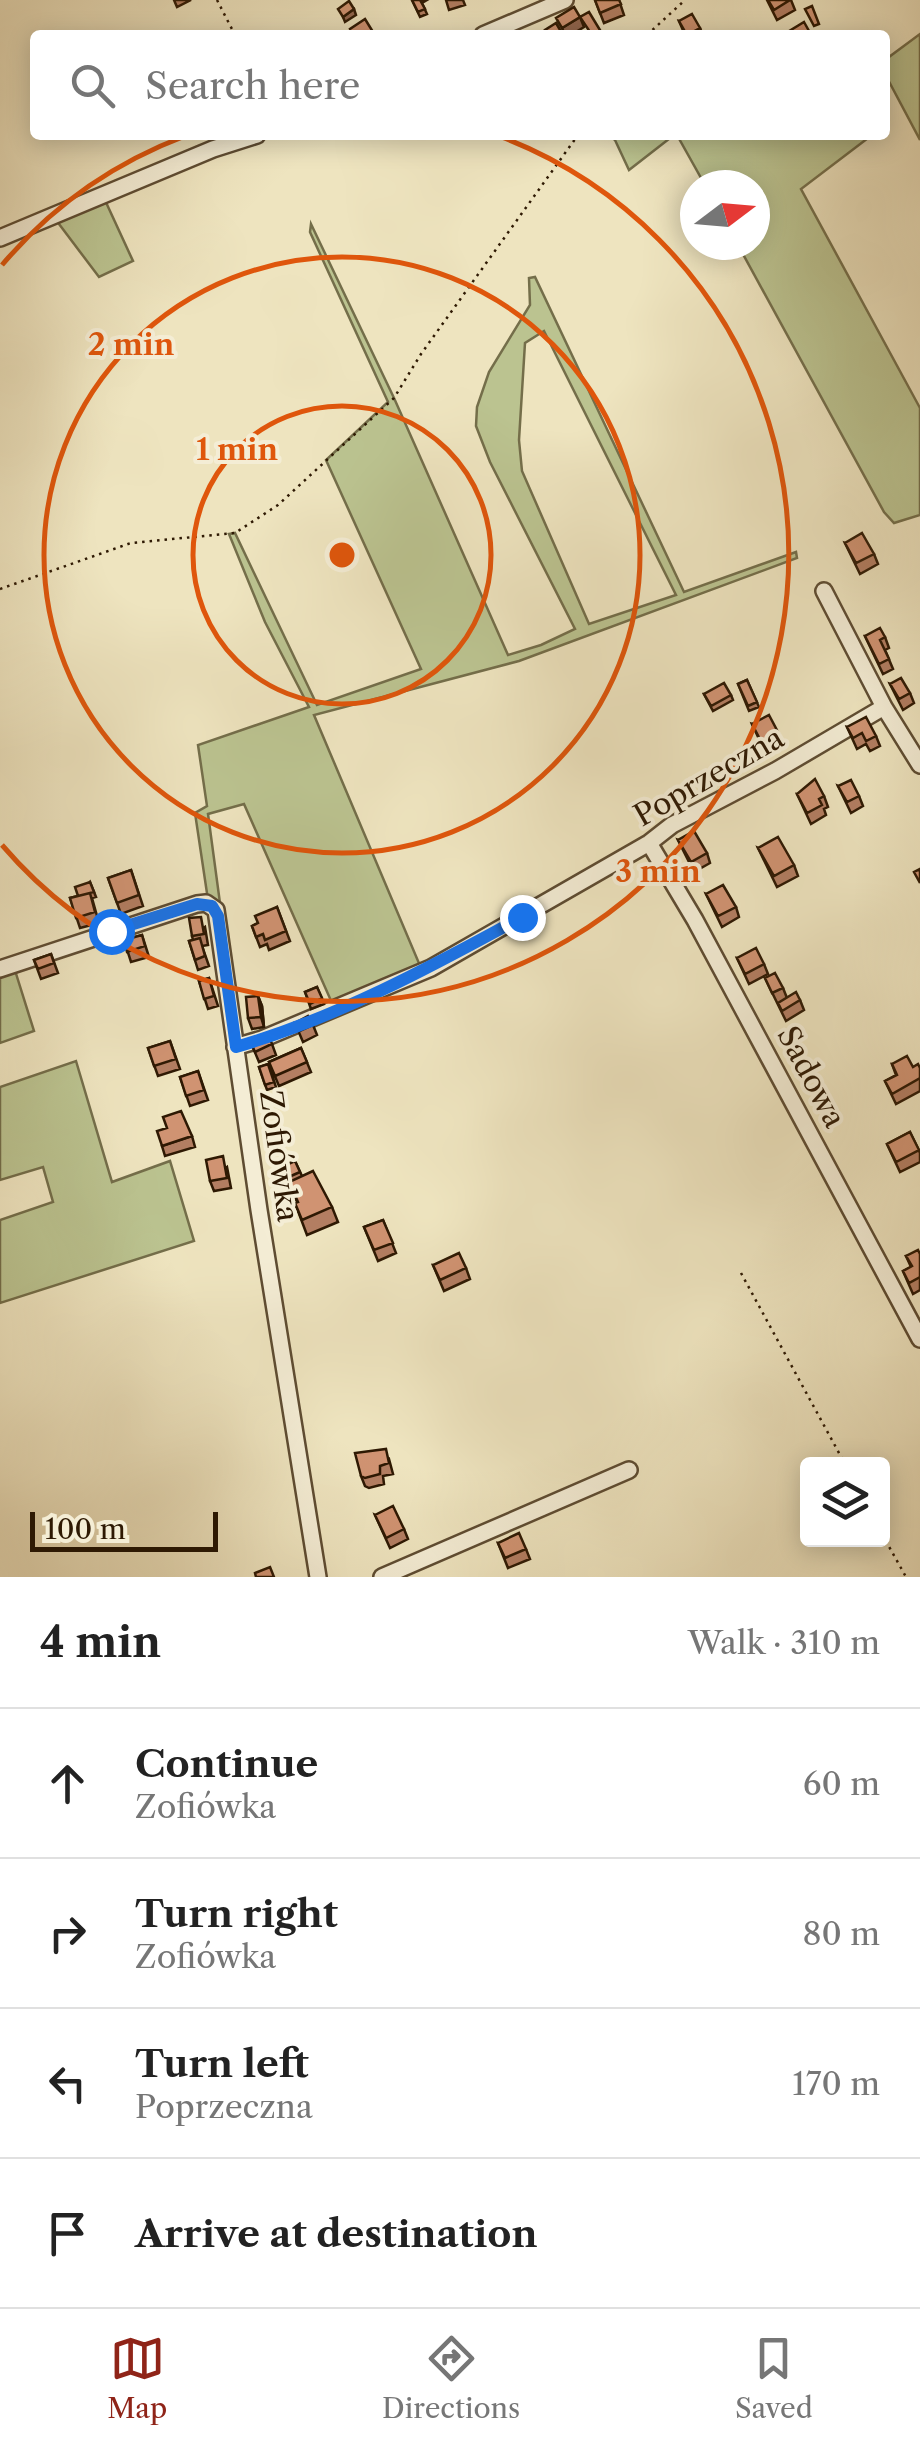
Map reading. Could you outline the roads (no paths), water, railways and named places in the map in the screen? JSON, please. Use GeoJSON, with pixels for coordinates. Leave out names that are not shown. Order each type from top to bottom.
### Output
{"type":"FeatureCollection","features":[{"type":"Feature","properties":{"kind":"street"},"geometry":{"type":"LineString","coordinates":[[495,30],[565,0]]}},
{"type":"Feature","properties":{"kind":"street"},"geometry":{"type":"LineString","coordinates":[[0,238],[240,140]]}},
{"type":"Feature","properties":{"kind":"street"},"geometry":{"type":"LineString","coordinates":[[824,590],[884,707],[920,766]]}},
{"type":"Feature","properties":{"kind":"street","name":"Poprzeczna"},"geometry":{"type":"LineString","coordinates":[[236,1047],[430,968],[649,843],[672,825],[884,707]]}},
{"type":"Feature","properties":{"kind":"street","name":"Sadowa"},"geometry":{"type":"LineString","coordinates":[[649,843],[704,936],[920,1339]]}},
{"type":"Feature","properties":{"kind":"street","name":"Zofiówka"},"geometry":{"type":"LineString","coordinates":[[0,969],[206,904],[218,916],[318,1577]]}},
{"type":"Feature","properties":{"kind":"street"},"geometry":{"type":"LineString","coordinates":[[382,1577],[628,1470]]}}]}
